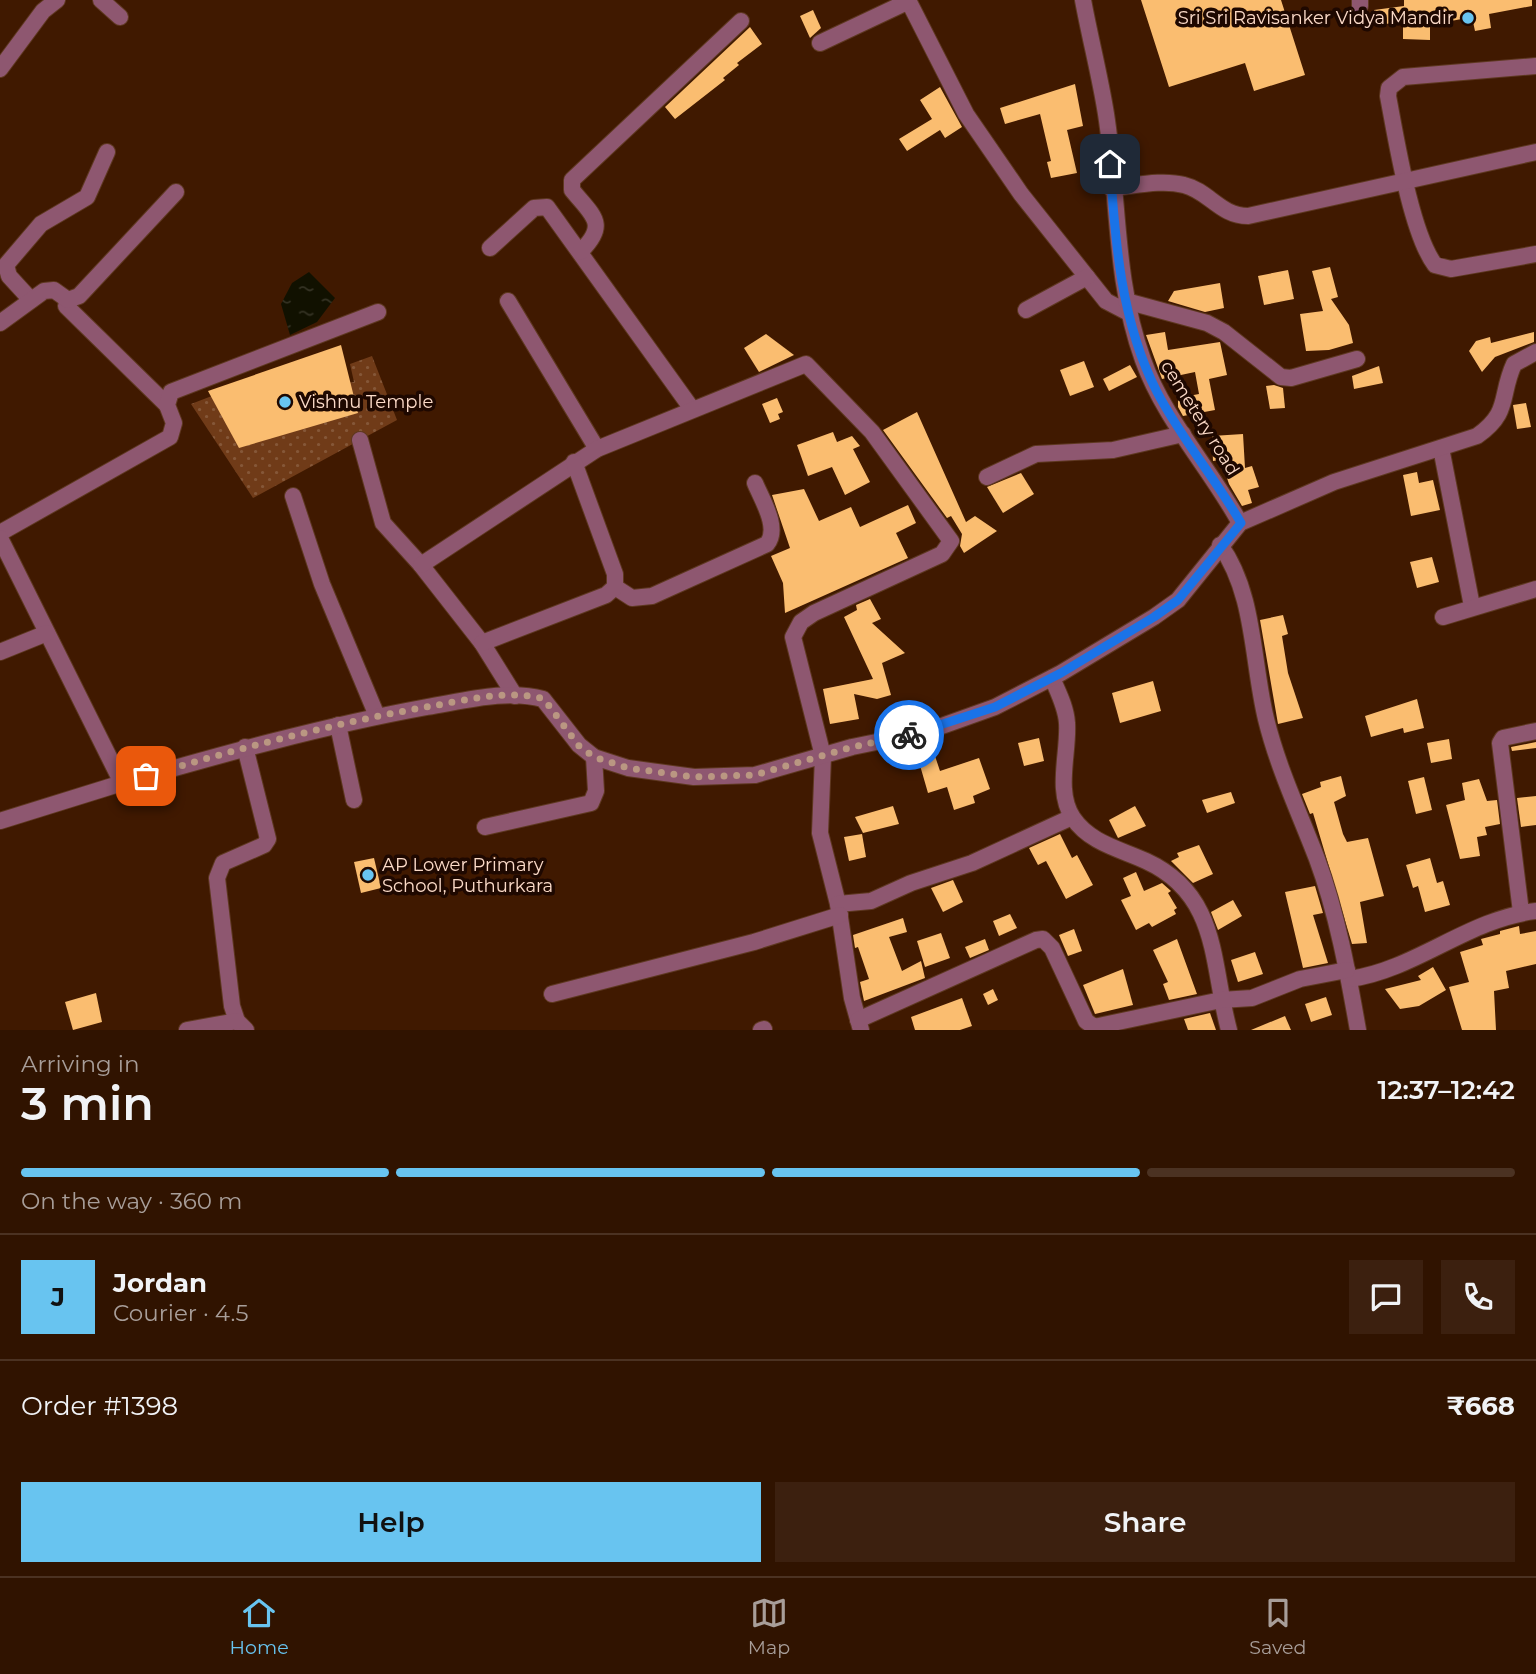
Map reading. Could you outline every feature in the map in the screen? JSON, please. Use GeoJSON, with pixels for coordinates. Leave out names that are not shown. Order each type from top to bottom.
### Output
{"type":"FeatureCollection","features":[{"type":"Feature","properties":{"kind":"street"},"geometry":{"type":"LineString","coordinates":[[0,69],[43,11],[57,0]]}},
{"type":"Feature","properties":{"kind":"street"},"geometry":{"type":"LineString","coordinates":[[101,0],[120,17]]}},
{"type":"Feature","properties":{"kind":"street","name":"cemetery road"},"geometry":{"type":"LineString","coordinates":[[1083,0],[1106,116],[1111,188],[1127,307],[1143,362],[1183,434],[1241,523]]}},
{"type":"Feature","properties":{"kind":"street"},"geometry":{"type":"LineString","coordinates":[[820,43],[909,1],[966,114],[1021,194],[1106,301],[1207,323],[1224,332],[1271,372],[1281,377],[1291,378],[1357,359]]}},
{"type":"Feature","properties":{"kind":"street"},"geometry":{"type":"LineString","coordinates":[[580,252],[594,239],[597,227],[590,212],[572,190],[572,180],[741,20]]}},
{"type":"Feature","properties":{"kind":"street"},"geometry":{"type":"LineString","coordinates":[[1536,66],[1403,77],[1389,88],[1388,96],[1406,179],[1428,256],[1435,265],[1451,269],[1536,254]]}},
{"type":"Feature","properties":{"kind":"street"},"geometry":{"type":"LineString","coordinates":[[31,300],[9,276],[6,265],[41,223],[87,197],[107,152]]}},
{"type":"Feature","properties":{"kind":"street"},"geometry":{"type":"LineString","coordinates":[[1111,188],[1182,184],[1196,189],[1228,214],[1248,216],[1536,152]]}},
{"type":"Feature","properties":{"kind":"street"},"geometry":{"type":"LineString","coordinates":[[0,323],[49,289],[68,300],[79,296],[176,192]]}},
{"type":"Feature","properties":{"kind":"street"},"geometry":{"type":"LineString","coordinates":[[490,248],[540,206],[547,207],[692,409]]}},
{"type":"Feature","properties":{"kind":"street"},"geometry":{"type":"LineString","coordinates":[[1026,310],[1087,277]]}},
{"type":"Feature","properties":{"kind":"street"},"geometry":{"type":"LineString","coordinates":[[508,301],[597,449]]}},
{"type":"Feature","properties":{"kind":"street"},"geometry":{"type":"LineString","coordinates":[[66,306],[167,405],[174,423],[170,437],[0,535],[122,783]]}},
{"type":"Feature","properties":{"kind":"street"},"geometry":{"type":"LineString","coordinates":[[167,405],[172,392],[378,312]]}},
{"type":"Feature","properties":{"kind":"street"},"geometry":{"type":"LineString","coordinates":[[0,821],[245,747],[377,716],[471,699],[514,695],[544,699],[579,746],[594,757],[628,768],[694,777],[755,775],[965,719],[1052,677],[1178,600],[1220,545],[1241,523],[1334,482],[1477,436],[1492,425],[1501,412],[1514,364],[1536,352]]}},
{"type":"Feature","properties":{"kind":"street"},"geometry":{"type":"LineString","coordinates":[[421,565],[597,449],[806,364],[872,432],[951,541],[942,554],[814,613],[795,629],[795,651],[822,756],[820,833],[839,910],[860,1025],[1036,940],[1043,939],[1052,948],[1089,1026],[1180,1011],[1220,1000],[1252,998],[1300,979],[1392,969],[1497,918],[1529,912],[1500,743],[1503,738],[1536,731]]}},
{"type":"Feature","properties":{"kind":"street"},"geometry":{"type":"LineString","coordinates":[[987,477],[1036,454],[1113,450],[1183,434]]}},
{"type":"Feature","properties":{"kind":"street"},"geometry":{"type":"LineString","coordinates":[[360,440],[383,523],[421,565],[482,643],[514,695]]}},
{"type":"Feature","properties":{"kind":"street"},"geometry":{"type":"LineString","coordinates":[[1441,448],[1472,606]]}},
{"type":"Feature","properties":{"kind":"street"},"geometry":{"type":"LineString","coordinates":[[482,643],[606,595],[615,587],[615,574],[575,462]]}},
{"type":"Feature","properties":{"kind":"street"},"geometry":{"type":"LineString","coordinates":[[615,587],[632,598],[652,596],[768,544],[773,537],[773,528],[755,483]]}},
{"type":"Feature","properties":{"kind":"street"},"geometry":{"type":"LineString","coordinates":[[293,496],[322,584],[377,716]]}},
{"type":"Feature","properties":{"kind":"street"},"geometry":{"type":"LineString","coordinates":[[1220,545],[1233,562],[1242,588],[1265,717],[1284,784],[1317,860],[1348,975],[1358,1030]]}},
{"type":"Feature","properties":{"kind":"street"},"geometry":{"type":"LineString","coordinates":[[1443,617],[1472,606],[1536,589]]}},
{"type":"Feature","properties":{"kind":"street"},"geometry":{"type":"LineString","coordinates":[[0,652],[47,633]]}},
{"type":"Feature","properties":{"kind":"street"},"geometry":{"type":"LineString","coordinates":[[1052,677],[1067,722],[1064,785],[1072,817],[1100,842],[1169,874],[1191,898],[1214,944],[1220,1000],[1228,1030]]}},
{"type":"Feature","properties":{"kind":"street"},"geometry":{"type":"LineString","coordinates":[[338,725],[354,800]]}},
{"type":"Feature","properties":{"kind":"street"},"geometry":{"type":"LineString","coordinates":[[187,1030],[242,1026],[232,1006],[217,877],[223,863],[264,845],[268,839],[245,747]]}},
{"type":"Feature","properties":{"kind":"street"},"geometry":{"type":"LineString","coordinates":[[485,827],[591,803],[596,791],[594,757]]}},
{"type":"Feature","properties":{"kind":"street"},"geometry":{"type":"LineString","coordinates":[[552,994],[754,942],[972,863],[1072,817]]}},
{"type":"Feature","properties":{"kind":"shaded area"},"geometry":{"type":"Polygon","coordinates":[[[372,356],[397,420],[253,498],[191,404],[217,394],[354,382],[350,364],[372,356]]]}},
{"type":"Feature","properties":{"kind":"water"},"geometry":{"type":"Polygon","coordinates":[[[309,272],[335,298],[317,322],[290,335],[281,304],[292,283],[309,272]]]}},
{"type":"Feature","properties":{"kind":"building"},"geometry":{"type":"Polygon","coordinates":[[[1141,0],[1281,0],[1305,75],[1254,91],[1245,63],[1169,87],[1141,0]]]}},
{"type":"Feature","properties":{"kind":"building"},"geometry":{"type":"Polygon","coordinates":[[[1404,0],[1532,0],[1532,6],[1489,14],[1491,28],[1475,31],[1472,17],[1430,25],[1430,40],[1403,39],[1403,22],[1376,25],[1374,10],[1404,6],[1404,0]]]}},
{"type":"Feature","properties":{"kind":"building"},"geometry":{"type":"Polygon","coordinates":[[[813,10],[821,28],[810,38],[800,16],[813,10]]]}},
{"type":"Feature","properties":{"kind":"building"},"geometry":{"type":"Polygon","coordinates":[[[750,27],[762,44],[737,63],[739,65],[723,78],[725,80],[675,119],[665,107],[750,27]]]}},
{"type":"Feature","properties":{"kind":"building"},"geometry":{"type":"Polygon","coordinates":[[[1075,84],[1083,126],[1067,130],[1077,173],[1051,178],[1047,162],[1051,161],[1040,114],[1005,124],[1000,108],[1075,84]]]}},
{"type":"Feature","properties":{"kind":"building"},"geometry":{"type":"Polygon","coordinates":[[[940,87],[962,127],[945,138],[940,130],[907,151],[899,139],[932,119],[920,100],[940,87]]]}},
{"type":"Feature","properties":{"kind":"building"},"geometry":{"type":"Polygon","coordinates":[[[1330,267],[1338,297],[1331,299],[1349,325],[1353,343],[1329,350],[1306,351],[1300,314],[1323,311],[1312,271],[1330,267]]]}},
{"type":"Feature","properties":{"kind":"building"},"geometry":{"type":"Polygon","coordinates":[[[1288,270],[1294,299],[1264,305],[1258,276],[1288,270]]]}},
{"type":"Feature","properties":{"kind":"building"},"geometry":{"type":"Polygon","coordinates":[[[1220,283],[1224,308],[1205,312],[1168,301],[1174,291],[1220,283]]]}},
{"type":"Feature","properties":{"kind":"building"},"geometry":{"type":"Polygon","coordinates":[[[1165,332],[1168,350],[1220,342],[1227,375],[1209,379],[1215,410],[1183,416],[1178,407],[1178,398],[1199,394],[1195,372],[1162,379],[1146,335],[1165,332]]]}},
{"type":"Feature","properties":{"kind":"building"},"geometry":{"type":"Polygon","coordinates":[[[1534,332],[1534,342],[1495,357],[1482,372],[1469,351],[1476,341],[1490,337],[1491,343],[1534,332]]]}},
{"type":"Feature","properties":{"kind":"building"},"geometry":{"type":"Polygon","coordinates":[[[766,334],[794,355],[759,372],[744,348],[766,334]]]}},
{"type":"Feature","properties":{"kind":"building","name":"Vishnu Temple"},"geometry":{"type":"Polygon","coordinates":[[[341,345],[358,413],[239,448],[208,391],[341,345]]]}},
{"type":"Feature","properties":{"kind":"building"},"geometry":{"type":"Polygon","coordinates":[[[1084,361],[1094,387],[1070,396],[1060,370],[1084,361]]]}},
{"type":"Feature","properties":{"kind":"building"},"geometry":{"type":"Polygon","coordinates":[[[1130,365],[1137,377],[1109,391],[1103,379],[1130,365]]]}},
{"type":"Feature","properties":{"kind":"building"},"geometry":{"type":"Polygon","coordinates":[[[1379,366],[1383,383],[1354,389],[1352,376],[1379,366]]]}},
{"type":"Feature","properties":{"kind":"building"},"geometry":{"type":"Polygon","coordinates":[[[1266,386],[1283,388],[1285,408],[1270,409],[1266,386]]]}},
{"type":"Feature","properties":{"kind":"building"},"geometry":{"type":"Polygon","coordinates":[[[777,398],[783,412],[778,414],[780,419],[770,423],[762,404],[777,398]]]}},
{"type":"Feature","properties":{"kind":"building"},"geometry":{"type":"Polygon","coordinates":[[[1526,403],[1531,427],[1517,429],[1513,405],[1526,403]]]}},
{"type":"Feature","properties":{"kind":"building"},"geometry":{"type":"Polygon","coordinates":[[[917,412],[966,522],[975,516],[997,531],[964,553],[960,546],[962,534],[951,516],[947,518],[883,430],[917,412]]]}},
{"type":"Feature","properties":{"kind":"building"},"geometry":{"type":"Polygon","coordinates":[[[833,432],[837,442],[852,436],[860,446],[853,449],[870,482],[845,495],[832,467],[808,476],[797,445],[833,432]]]}},
{"type":"Feature","properties":{"kind":"building"},"geometry":{"type":"Polygon","coordinates":[[[1243,434],[1245,468],[1252,466],[1259,487],[1248,490],[1252,503],[1242,506],[1229,484],[1221,460],[1213,461],[1212,436],[1243,434]]]}},
{"type":"Feature","properties":{"kind":"building"},"geometry":{"type":"Polygon","coordinates":[[[1417,472],[1419,483],[1433,480],[1440,510],[1411,516],[1403,475],[1417,472]]]}},
{"type":"Feature","properties":{"kind":"building"},"geometry":{"type":"Polygon","coordinates":[[[1021,473],[1034,494],[1003,513],[987,487],[1021,473]]]}},
{"type":"Feature","properties":{"kind":"building"},"geometry":{"type":"Polygon","coordinates":[[[804,489],[819,521],[851,507],[860,527],[908,505],[916,523],[896,533],[908,558],[785,613],[783,583],[771,556],[790,548],[772,495],[804,489]]]}},
{"type":"Feature","properties":{"kind":"building"},"geometry":{"type":"Polygon","coordinates":[[[1432,557],[1439,582],[1417,588],[1410,562],[1432,557]]]}},
{"type":"Feature","properties":{"kind":"building"},"geometry":{"type":"Polygon","coordinates":[[[870,599],[881,619],[872,623],[905,653],[882,663],[891,695],[877,699],[854,694],[859,719],[830,724],[823,689],[873,679],[844,617],[857,610],[856,605],[870,599]]]}},
{"type":"Feature","properties":{"kind":"building"},"geometry":{"type":"Polygon","coordinates":[[[1283,615],[1288,634],[1282,636],[1288,673],[1303,718],[1278,724],[1260,620],[1283,615]]]}},
{"type":"Feature","properties":{"kind":"building"},"geometry":{"type":"Polygon","coordinates":[[[1153,681],[1161,711],[1120,723],[1112,693],[1153,681]]]}},
{"type":"Feature","properties":{"kind":"building"},"geometry":{"type":"Polygon","coordinates":[[[1417,699],[1424,728],[1404,733],[1403,728],[1371,737],[1365,716],[1417,699]]]}},
{"type":"Feature","properties":{"kind":"building"},"geometry":{"type":"Polygon","coordinates":[[[1039,738],[1044,761],[1024,766],[1018,743],[1039,738]]]}},
{"type":"Feature","properties":{"kind":"building"},"geometry":{"type":"Polygon","coordinates":[[[1449,739],[1452,759],[1431,763],[1427,743],[1449,739]]]}},
{"type":"Feature","properties":{"kind":"building"},"geometry":{"type":"Polygon","coordinates":[[[1536,742],[1536,748],[1512,751],[1511,747],[1536,742]]]}},
{"type":"Feature","properties":{"kind":"building"},"geometry":{"type":"Polygon","coordinates":[[[933,750],[940,771],[979,758],[990,789],[973,796],[975,803],[954,810],[947,787],[928,793],[917,755],[933,750]]]}},
{"type":"Feature","properties":{"kind":"building"},"geometry":{"type":"Polygon","coordinates":[[[1341,776],[1346,796],[1334,802],[1343,834],[1347,842],[1368,838],[1384,896],[1360,902],[1367,943],[1352,944],[1313,813],[1310,814],[1302,794],[1321,787],[1320,782],[1341,776]]]}},
{"type":"Feature","properties":{"kind":"building"},"geometry":{"type":"Polygon","coordinates":[[[1424,777],[1432,810],[1416,814],[1408,781],[1424,777]]]}},
{"type":"Feature","properties":{"kind":"building"},"geometry":{"type":"Polygon","coordinates":[[[1479,779],[1487,801],[1497,800],[1500,824],[1485,827],[1487,835],[1477,837],[1480,856],[1460,859],[1446,805],[1465,800],[1462,783],[1479,779]]]}},
{"type":"Feature","properties":{"kind":"building"},"geometry":{"type":"Polygon","coordinates":[[[1231,792],[1235,803],[1207,813],[1202,800],[1231,792]]]}},
{"type":"Feature","properties":{"kind":"building"},"geometry":{"type":"Polygon","coordinates":[[[1536,796],[1536,825],[1521,827],[1517,798],[1536,796]]]}},
{"type":"Feature","properties":{"kind":"building"},"geometry":{"type":"Polygon","coordinates":[[[893,806],[899,824],[863,833],[855,817],[893,806]]]}},
{"type":"Feature","properties":{"kind":"building"},"geometry":{"type":"Polygon","coordinates":[[[1135,806],[1146,826],[1118,838],[1109,820],[1135,806]]]}},
{"type":"Feature","properties":{"kind":"building"},"geometry":{"type":"Polygon","coordinates":[[[862,834],[866,857],[849,861],[844,837],[862,834]]]}},
{"type":"Feature","properties":{"kind":"building"},"geometry":{"type":"Polygon","coordinates":[[[1060,834],[1072,858],[1077,855],[1093,885],[1066,899],[1046,861],[1038,865],[1029,848],[1060,834]]]}},
{"type":"Feature","properties":{"kind":"building"},"geometry":{"type":"Polygon","coordinates":[[[1199,845],[1213,874],[1193,883],[1171,861],[1179,857],[1177,853],[1199,845]]]}},
{"type":"Feature","properties":{"kind":"building","name":"AP Lower Primary School, Puthurkara"},"geometry":{"type":"Polygon","coordinates":[[[374,858],[381,888],[361,893],[354,862],[374,858]]]}},
{"type":"Feature","properties":{"kind":"building"},"geometry":{"type":"Polygon","coordinates":[[[1430,858],[1437,883],[1443,881],[1450,905],[1425,912],[1418,886],[1413,888],[1406,865],[1430,858]]]}},
{"type":"Feature","properties":{"kind":"building"},"geometry":{"type":"Polygon","coordinates":[[[1136,872],[1144,891],[1162,883],[1171,891],[1168,893],[1177,908],[1174,910],[1176,914],[1152,927],[1149,923],[1136,930],[1121,900],[1131,896],[1123,878],[1136,872]]]}},
{"type":"Feature","properties":{"kind":"building"},"geometry":{"type":"Polygon","coordinates":[[[953,880],[963,902],[943,912],[931,888],[953,880]]]}},
{"type":"Feature","properties":{"kind":"building"},"geometry":{"type":"Polygon","coordinates":[[[1315,886],[1323,913],[1313,915],[1328,963],[1303,968],[1285,892],[1315,886]]]}},
{"type":"Feature","properties":{"kind":"building"},"geometry":{"type":"Polygon","coordinates":[[[1233,900],[1242,916],[1218,930],[1211,912],[1233,900]]]}},
{"type":"Feature","properties":{"kind":"building"},"geometry":{"type":"Polygon","coordinates":[[[1010,914],[1017,928],[999,936],[993,921],[1010,914]]]}},
{"type":"Feature","properties":{"kind":"building"},"geometry":{"type":"Polygon","coordinates":[[[903,918],[907,932],[889,937],[902,971],[921,961],[925,978],[864,1001],[860,982],[869,979],[858,947],[855,948],[853,935],[903,918]]]}},
{"type":"Feature","properties":{"kind":"building"},"geometry":{"type":"Polygon","coordinates":[[[1519,926],[1520,934],[1536,931],[1536,964],[1506,971],[1509,988],[1494,991],[1496,1030],[1462,1030],[1449,987],[1469,982],[1460,952],[1483,945],[1481,939],[1519,926]]]}},
{"type":"Feature","properties":{"kind":"building"},"geometry":{"type":"Polygon","coordinates":[[[1074,929],[1082,951],[1068,956],[1059,935],[1074,929]]]}},
{"type":"Feature","properties":{"kind":"building"},"geometry":{"type":"Polygon","coordinates":[[[941,933],[950,958],[925,967],[917,941],[941,933]]]}},
{"type":"Feature","properties":{"kind":"building"},"geometry":{"type":"Polygon","coordinates":[[[985,939],[989,950],[970,958],[965,947],[985,939]]]}},
{"type":"Feature","properties":{"kind":"building"},"geometry":{"type":"Polygon","coordinates":[[[1177,939],[1197,994],[1169,1000],[1163,984],[1168,982],[1153,950],[1177,939]]]}},
{"type":"Feature","properties":{"kind":"building"},"geometry":{"type":"Polygon","coordinates":[[[1255,952],[1263,974],[1238,982],[1231,960],[1255,952]]]}},
{"type":"Feature","properties":{"kind":"building"},"geometry":{"type":"Polygon","coordinates":[[[1433,967],[1446,990],[1419,1006],[1400,1009],[1385,989],[1421,980],[1418,976],[1433,967]]]}},
{"type":"Feature","properties":{"kind":"building"},"geometry":{"type":"Polygon","coordinates":[[[1123,969],[1133,1005],[1095,1014],[1083,985],[1123,969]]]}},
{"type":"Feature","properties":{"kind":"building"},"geometry":{"type":"Polygon","coordinates":[[[993,989],[998,1000],[988,1005],[983,994],[993,989]]]}},
{"type":"Feature","properties":{"kind":"building"},"geometry":{"type":"Polygon","coordinates":[[[96,993],[102,1022],[73,1030],[65,1002],[96,993]]]}},
{"type":"Feature","properties":{"kind":"building"},"geometry":{"type":"Polygon","coordinates":[[[1326,997],[1332,1015],[1311,1022],[1305,1004],[1326,997]]]}},
{"type":"Feature","properties":{"kind":"building"},"geometry":{"type":"Polygon","coordinates":[[[962,998],[972,1026],[960,1030],[915,1030],[911,1017],[962,998]]]}},
{"type":"Feature","properties":{"kind":"building"},"geometry":{"type":"Polygon","coordinates":[[[1210,1013],[1216,1030],[1188,1030],[1184,1019],[1210,1013]]]}},
{"type":"Feature","properties":{"kind":"building"},"geometry":{"type":"Polygon","coordinates":[[[1285,1016],[1291,1030],[1251,1030],[1285,1016]]]}},
{"type":"Feature","properties":{"kind":"way so far"},"geometry":{"type":"LineString","coordinates":[[146,776],[245,747],[377,716],[471,699],[514,695],[531,695],[544,699],[579,746],[594,757],[628,768],[694,777],[755,775],[852,747],[909,735]]}},
{"type":"Feature","properties":{"kind":"place","name":"Sri Sri Ravisanker Vidya Mandir"},"geometry":{"type":"Point","coordinates":[1468,18]}},
{"type":"Feature","properties":{"kind":"place","name":"Vishnu Temple"},"geometry":{"type":"Point","coordinates":[285,402]}},
{"type":"Feature","properties":{"kind":"place","name":"AP Lower Primary School, Puthurkara"},"geometry":{"type":"Point","coordinates":[368,875]}},
{"type":"Feature","properties":{"kind":"route"},"geometry":{"type":"LineString","coordinates":[[909,735],[965,719],[995,707],[1061,673],[1154,617],[1178,600],[1220,545],[1241,523],[1158,394],[1143,362],[1127,313],[1118,257],[1110,164]]}}]}
